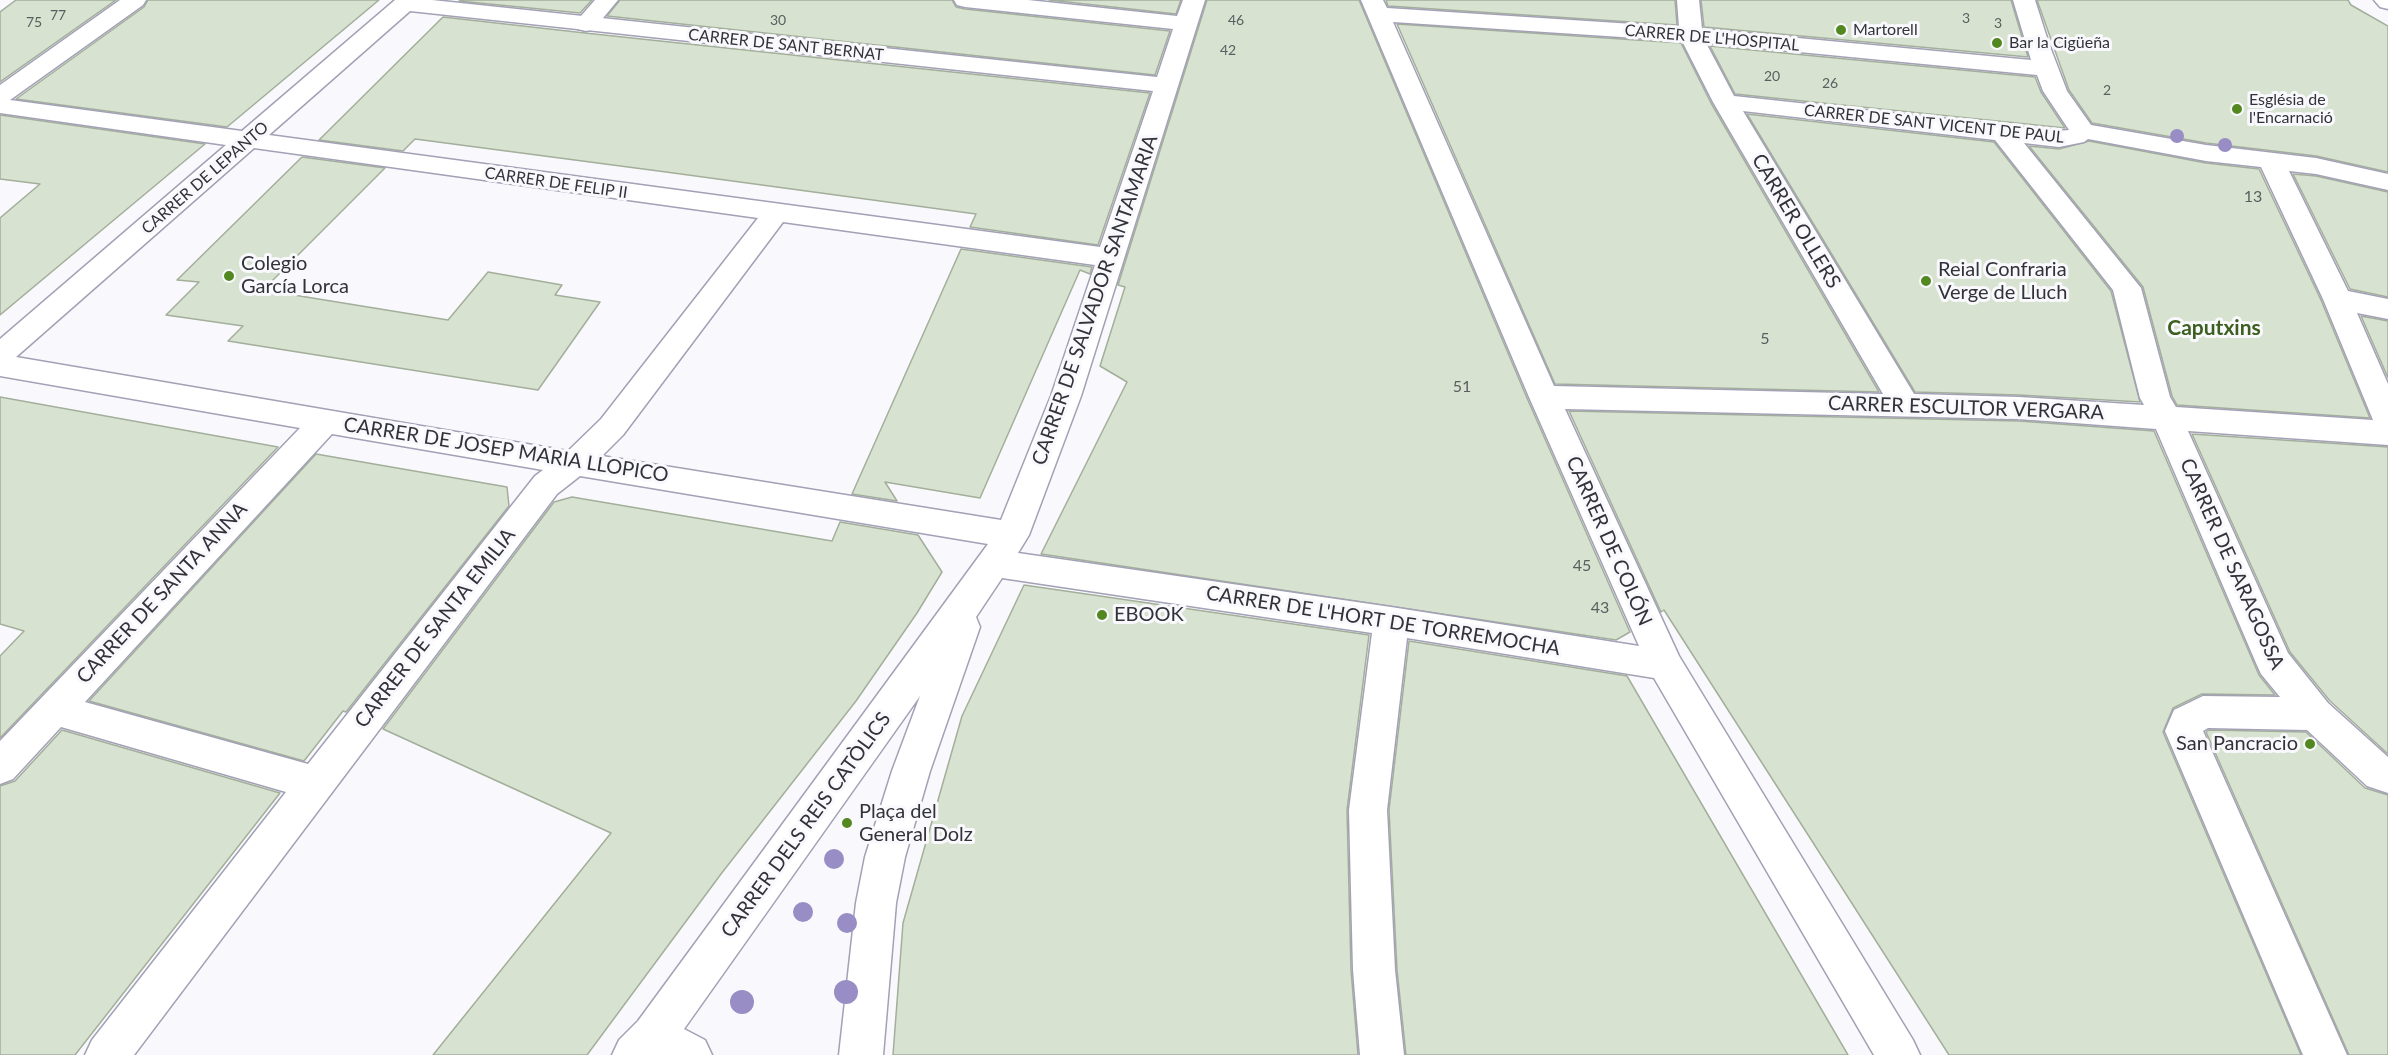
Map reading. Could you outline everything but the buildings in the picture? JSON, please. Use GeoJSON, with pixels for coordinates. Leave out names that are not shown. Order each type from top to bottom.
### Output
{"type":"FeatureCollection","features":[{"type":"Feature","properties":{"kind":"street"},"geometry":{"type":"LineString","coordinates":[[0,96],[135,0]]}},
{"type":"Feature","properties":{"kind":"street"},"geometry":{"type":"LineString","coordinates":[[586,24],[607,0]]}},
{"type":"Feature","properties":{"kind":"street"},"geometry":{"type":"LineString","coordinates":[[965,0],[1191,12]]}},
{"type":"Feature","properties":{"kind":"street"},"geometry":{"type":"LineString","coordinates":[[1688,0],[1691,35]]}},
{"type":"Feature","properties":{"kind":"street"},"geometry":{"type":"LineString","coordinates":[[2024,0],[2046,69],[2069,114],[2083,131]]}},
{"type":"Feature","properties":{"kind":"street","name":"CARRER DE SANT BERNAT"},"geometry":{"type":"LineString","coordinates":[[407,2],[586,24],[1168,85]]}},
{"type":"Feature","properties":{"kind":"street","name":"CARRER DE LEPANTO"},"geometry":{"type":"LineString","coordinates":[[0,355],[407,2]]}},
{"type":"Feature","properties":{"kind":"street","name":"CARRER DE L'HOSPITAL"},"geometry":{"type":"LineString","coordinates":[[1375,7],[2046,69]]}},
{"type":"Feature","properties":{"kind":"street","name":"CARRER DE COLÓN"},"geometry":{"type":"LineString","coordinates":[[1375,7],[1544,397],[1665,665],[1898,1055]]}},
{"type":"Feature","properties":{"kind":"street","name":"CARRER DE SALVADOR SANTAMARIA"},"geometry":{"type":"LineString","coordinates":[[985,577],[1012,535],[1066,396],[1191,12]]}},
{"type":"Feature","properties":{"kind":"street","name":"CARRER OLLERS"},"geometry":{"type":"LineString","coordinates":[[1691,35],[1725,102],[1905,405]]}},
{"type":"Feature","properties":{"kind":"street","name":"CARRER DE SANT VICENT DE PAUL"},"geometry":{"type":"LineString","coordinates":[[1725,102],[2059,139],[2075,137],[2083,131],[2272,163],[2316,166],[2388,182]]}},
{"type":"Feature","properties":{"kind":"street","name":"CARRER DE FELIP II"},"geometry":{"type":"LineString","coordinates":[[0,106],[1112,258]]}},
{"type":"Feature","properties":{"kind":"street","name":"CARRER DE SARAGOSSA"},"geometry":{"type":"LineString","coordinates":[[2004,134],[2127,288],[2155,398],[2166,416],[2274,663],[2314,714],[2380,774],[2388,776]]}},
{"type":"Feature","properties":{"kind":"street"},"geometry":{"type":"LineString","coordinates":[[2272,163],[2337,298],[2388,420]]}},
{"type":"Feature","properties":{"kind":"street","name":"CARRER DE SANTA EMILIA"},"geometry":{"type":"LineString","coordinates":[[107,1055],[546,485],[576,462],[612,427],[776,213]]}},
{"type":"Feature","properties":{"kind":"street"},"geometry":{"type":"LineString","coordinates":[[2337,298],[2388,309]]}},
{"type":"Feature","properties":{"kind":"street","name":"CARRER DE JOSEP MARIA LLOPICO"},"geometry":{"type":"LineString","coordinates":[[0,366],[1012,535]]}},
{"type":"Feature","properties":{"kind":"street","name":"CARRER ESCULTOR VERGARA"},"geometry":{"type":"LineString","coordinates":[[1544,397],[2019,408],[2166,416],[2388,433]]}},
{"type":"Feature","properties":{"kind":"street","name":"CARRER DE SANTA ANNA"},"geometry":{"type":"LineString","coordinates":[[0,767],[325,421]]}},
{"type":"Feature","properties":{"kind":"street"},"geometry":{"type":"LineString","coordinates":[[861,1055],[876,903],[885,857],[911,771],[985,577]]}},
{"type":"Feature","properties":{"kind":"street","name":"CARRER DE L'HORT DE TORREMOCHA"},"geometry":{"type":"LineString","coordinates":[[985,577],[1392,621],[1665,665]]}},
{"type":"Feature","properties":{"kind":"street","name":"CARRER DELS REIS CATÒLICS"},"geometry":{"type":"LineString","coordinates":[[644,1046],[985,577]]}},
{"type":"Feature","properties":{"kind":"street"},"geometry":{"type":"LineString","coordinates":[[1382,1055],[1374,970],[1368,822],[1392,621]]}},
{"type":"Feature","properties":{"kind":"street"},"geometry":{"type":"LineString","coordinates":[[54,709],[315,783]]}},
{"type":"Feature","properties":{"kind":"street"},"geometry":{"type":"LineString","coordinates":[[2314,714],[2203,712],[2187,721],[2184,731],[2325,1055]]}},
{"type":"Feature","properties":{"kind":"street"},"geometry":{"type":"LineString","coordinates":[[644,1046],[690,1055]]}},
{"type":"Feature","properties":{"kind":"place","name":"Martorell"},"geometry":{"type":"Point","coordinates":[1841,30]}},
{"type":"Feature","properties":{"kind":"place","name":"Bar la Cigüeña"},"geometry":{"type":"Point","coordinates":[1997,43]}},
{"type":"Feature","properties":{"kind":"place","name":"Església de l'Encarnació"},"geometry":{"type":"Point","coordinates":[2237,109]}},
{"type":"Feature","properties":{"kind":"place","name":"Colegio García Lorca"},"geometry":{"type":"Point","coordinates":[229,276]}},
{"type":"Feature","properties":{"kind":"place","name":"Reial Confraria Verge de Lluch"},"geometry":{"type":"Point","coordinates":[1926,281]}},
{"type":"Feature","properties":{"kind":"place","name":"EBOOK"},"geometry":{"type":"Point","coordinates":[1102,615]}},
{"type":"Feature","properties":{"kind":"place","name":"San Pancracio"},"geometry":{"type":"Point","coordinates":[2310,744]}},
{"type":"Feature","properties":{"kind":"place","name":"Plaça del General Dolz"},"geometry":{"type":"Point","coordinates":[847,823]}},
{"type":"Feature","properties":{"kind":"district","name":"Caputxins"},"geometry":{"type":"Point","coordinates":[2214,328]}}]}
